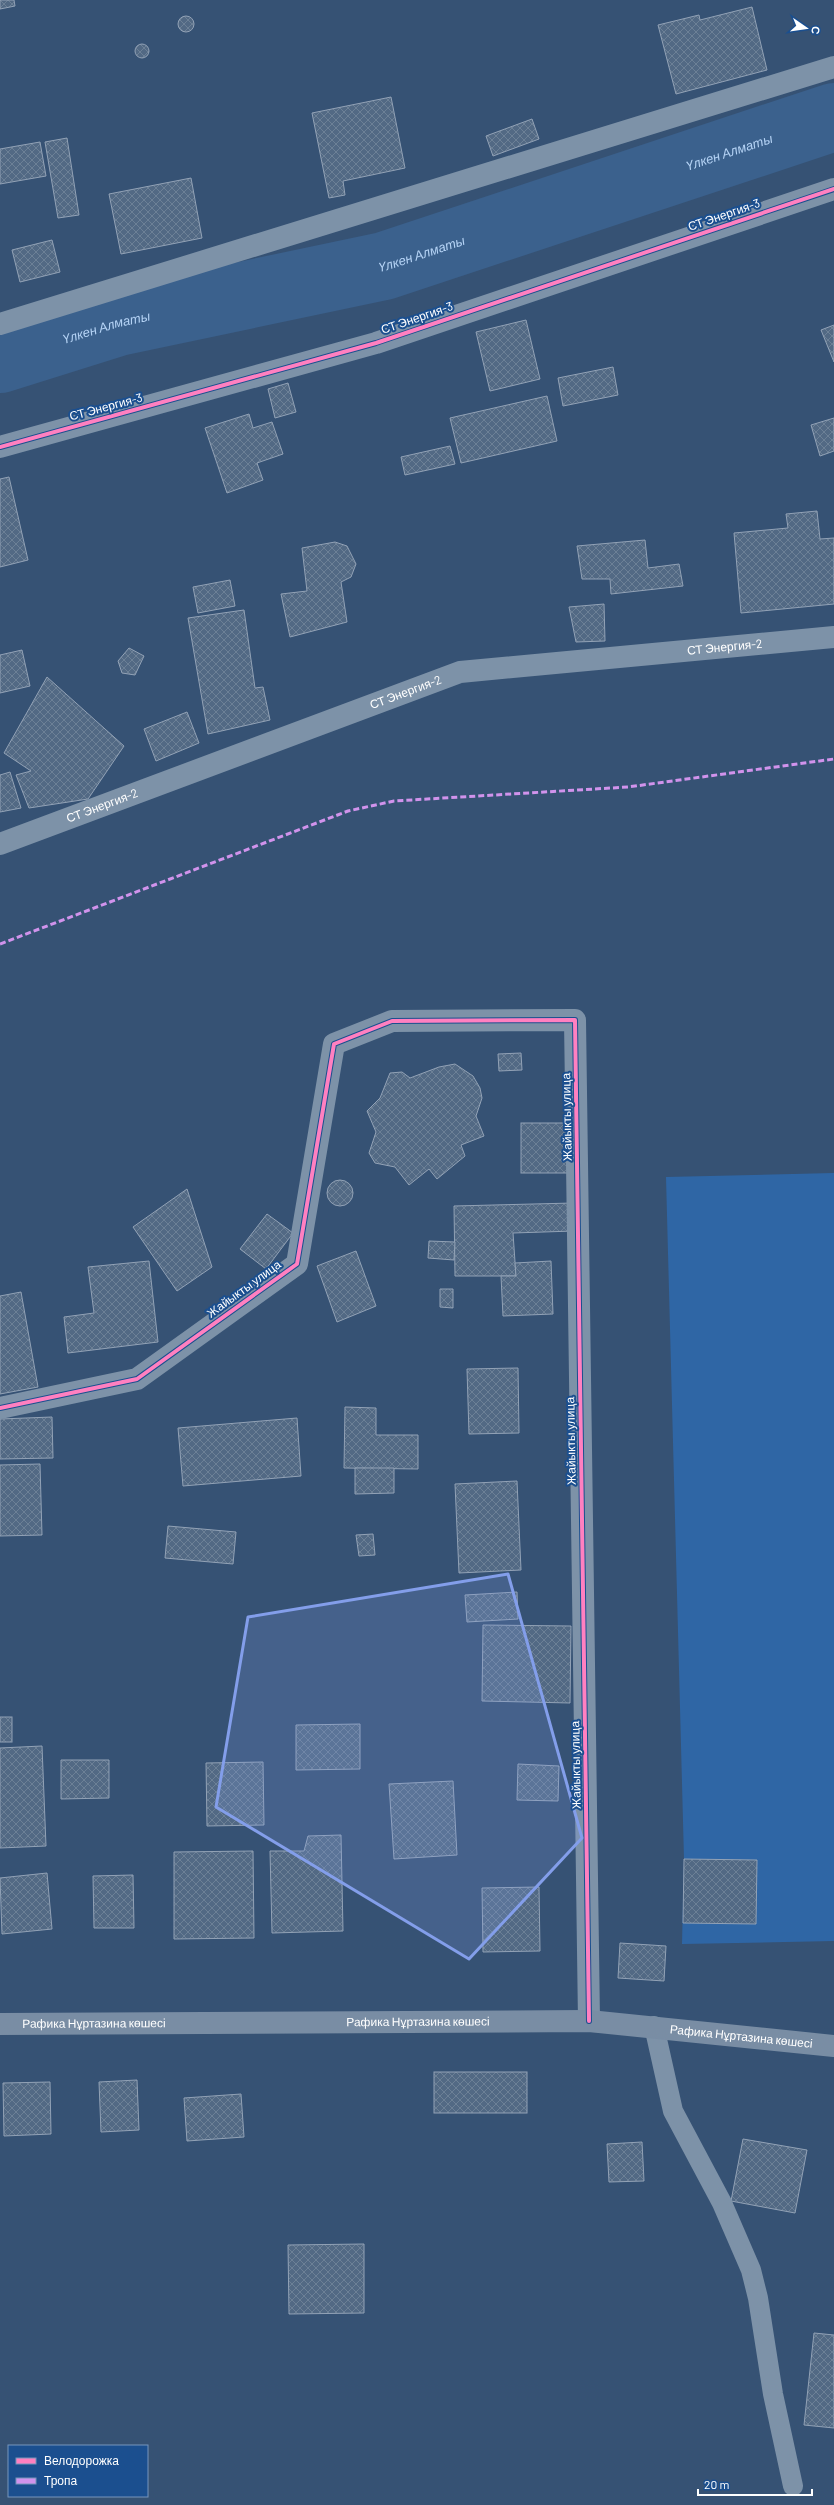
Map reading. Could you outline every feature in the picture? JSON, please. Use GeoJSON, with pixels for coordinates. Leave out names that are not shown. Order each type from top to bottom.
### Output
{"type":"FeatureCollection","features":[{"type":"Feature","properties":{"kind":"street"},"geometry":{"type":"LineString","coordinates":[[0,324],[834,67]]}},
{"type":"Feature","properties":{"kind":"street","name":"СТ Энергия-3"},"geometry":{"type":"LineString","coordinates":[[0,447],[376,342],[834,189]]}},
{"type":"Feature","properties":{"kind":"street","name":"СТ Энергия-2"},"geometry":{"type":"LineString","coordinates":[[0,844],[460,672],[834,637]]}},
{"type":"Feature","properties":{"kind":"street","name":"Жайыкты улица"},"geometry":{"type":"LineString","coordinates":[[0,1408],[137,1379],[297,1264],[334,1044],[392,1021],[575,1020],[590,2021]]}},
{"type":"Feature","properties":{"kind":"street","name":"Рафика Нұртазина көшесі"},"geometry":{"type":"LineString","coordinates":[[0,2024],[590,2021],[654,2026],[834,2046]]}},
{"type":"Feature","properties":{"kind":"lane"},"geometry":{"type":"LineString","coordinates":[[654,2026],[673,2111],[722,2203],[750,2270],[793,2486]]}},
{"type":"Feature","properties":{"kind":"highlighted area"},"geometry":{"type":"Polygon","coordinates":[[[508,1574],[582,1838],[469,1959],[216,1807],[248,1617],[508,1574]]]}},
{"type":"Feature","properties":{"kind":"shaded area"},"geometry":{"type":"Polygon","coordinates":[[[834,1173],[834,1941],[682,1944],[684,1859],[666,1177],[834,1173]]]}},
{"type":"Feature","properties":{"kind":"building"},"geometry":{"type":"Polygon","coordinates":[[[0,0],[14,0],[15,6],[0,9],[0,0]]]}},
{"type":"Feature","properties":{"kind":"building"},"geometry":{"type":"Polygon","coordinates":[[[752,7],[767,70],[676,94],[658,25],[699,15],[700,20],[752,7]]]}},
{"type":"Feature","properties":{"kind":"building"},"geometry":{"type":"Polygon","coordinates":[[[186,16],[192,18],[194,24],[192,30],[186,32],[180,30],[178,24],[180,18],[186,16]]]}},
{"type":"Feature","properties":{"kind":"building"},"geometry":{"type":"Polygon","coordinates":[[[139,44],[145,44],[149,48],[149,54],[145,58],[139,58],[135,54],[135,48],[139,44]]]}},
{"type":"Feature","properties":{"kind":"building"},"geometry":{"type":"Polygon","coordinates":[[[391,97],[405,168],[343,181],[345,195],[329,198],[312,113],[391,97]]]}},
{"type":"Feature","properties":{"kind":"building"},"geometry":{"type":"Polygon","coordinates":[[[532,119],[539,139],[493,156],[486,136],[532,119]]]}},
{"type":"Feature","properties":{"kind":"building"},"geometry":{"type":"Polygon","coordinates":[[[67,138],[79,215],[58,218],[45,142],[67,138]]]}},
{"type":"Feature","properties":{"kind":"building"},"geometry":{"type":"Polygon","coordinates":[[[40,142],[46,176],[0,184],[0,149],[40,142]]]}},
{"type":"Feature","properties":{"kind":"building"},"geometry":{"type":"Polygon","coordinates":[[[191,178],[202,238],[121,254],[109,194],[191,178]]]}},
{"type":"Feature","properties":{"kind":"building"},"geometry":{"type":"Polygon","coordinates":[[[52,240],[60,272],[20,282],[12,250],[52,240]]]}},
{"type":"Feature","properties":{"kind":"building"},"geometry":{"type":"Polygon","coordinates":[[[526,320],[540,379],[490,391],[476,332],[526,320]]]}},
{"type":"Feature","properties":{"kind":"building"},"geometry":{"type":"Polygon","coordinates":[[[834,325],[834,362],[821,330],[834,325]]]}},
{"type":"Feature","properties":{"kind":"building"},"geometry":{"type":"Polygon","coordinates":[[[613,367],[618,395],[563,406],[558,378],[613,367]]]}},
{"type":"Feature","properties":{"kind":"building"},"geometry":{"type":"Polygon","coordinates":[[[288,383],[296,412],[275,418],[268,389],[288,383]]]}},
{"type":"Feature","properties":{"kind":"building"},"geometry":{"type":"Polygon","coordinates":[[[547,396],[557,441],[461,463],[450,418],[547,396]]]}},
{"type":"Feature","properties":{"kind":"building"},"geometry":{"type":"Polygon","coordinates":[[[249,414],[253,428],[272,422],[283,454],[257,463],[263,480],[227,493],[205,428],[249,414]]]}},
{"type":"Feature","properties":{"kind":"building"},"geometry":{"type":"Polygon","coordinates":[[[834,418],[834,451],[820,456],[811,425],[834,418]]]}},
{"type":"Feature","properties":{"kind":"building"},"geometry":{"type":"Polygon","coordinates":[[[450,446],[455,464],[405,475],[401,457],[450,446]]]}},
{"type":"Feature","properties":{"kind":"building"},"geometry":{"type":"Polygon","coordinates":[[[9,477],[28,560],[0,567],[0,479],[9,477]]]}},
{"type":"Feature","properties":{"kind":"building"},"geometry":{"type":"Polygon","coordinates":[[[817,511],[820,539],[834,538],[834,604],[741,613],[734,533],[788,528],[786,514],[817,511]]]}},
{"type":"Feature","properties":{"kind":"building"},"geometry":{"type":"Polygon","coordinates":[[[645,540],[648,568],[679,564],[683,586],[611,594],[610,579],[582,579],[577,546],[645,540]]]}},
{"type":"Feature","properties":{"kind":"building"},"geometry":{"type":"Polygon","coordinates":[[[335,542],[347,546],[356,564],[351,577],[341,582],[347,622],[290,637],[281,594],[307,591],[302,548],[335,542]]]}},
{"type":"Feature","properties":{"kind":"building"},"geometry":{"type":"Polygon","coordinates":[[[230,580],[235,606],[198,613],[193,587],[230,580]]]}},
{"type":"Feature","properties":{"kind":"building"},"geometry":{"type":"Polygon","coordinates":[[[604,604],[605,641],[576,642],[569,607],[604,604]]]}},
{"type":"Feature","properties":{"kind":"building"},"geometry":{"type":"Polygon","coordinates":[[[244,610],[255,688],[263,687],[270,720],[208,734],[188,618],[244,610]]]}},
{"type":"Feature","properties":{"kind":"building"},"geometry":{"type":"Polygon","coordinates":[[[129,648],[144,656],[135,675],[122,673],[118,661],[129,648]]]}},
{"type":"Feature","properties":{"kind":"building"},"geometry":{"type":"Polygon","coordinates":[[[22,650],[30,686],[0,693],[0,655],[22,650]]]}},
{"type":"Feature","properties":{"kind":"building"},"geometry":{"type":"Polygon","coordinates":[[[47,677],[124,746],[88,799],[29,808],[16,775],[31,771],[4,753],[47,677]]]}},
{"type":"Feature","properties":{"kind":"building"},"geometry":{"type":"Polygon","coordinates":[[[187,712],[199,743],[156,761],[144,729],[187,712]]]}},
{"type":"Feature","properties":{"kind":"building"},"geometry":{"type":"Polygon","coordinates":[[[10,772],[21,808],[0,812],[0,775],[10,772]]]}},
{"type":"Feature","properties":{"kind":"building"},"geometry":{"type":"Polygon","coordinates":[[[521,1053],[522,1070],[499,1071],[498,1054],[521,1053]]]}},
{"type":"Feature","properties":{"kind":"building"},"geometry":{"type":"Polygon","coordinates":[[[455,1064],[473,1076],[480,1088],[482,1098],[476,1116],[484,1136],[461,1145],[465,1156],[437,1179],[429,1169],[409,1185],[395,1167],[375,1163],[369,1153],[376,1132],[367,1111],[380,1098],[390,1073],[402,1072],[410,1078],[439,1067],[455,1064]]]}},
{"type":"Feature","properties":{"kind":"building"},"geometry":{"type":"Polygon","coordinates":[[[521,1123],[576,1123],[576,1173],[521,1173],[521,1123]]]}},
{"type":"Feature","properties":{"kind":"building"},"geometry":{"type":"Polygon","coordinates":[[[340,1180],[349,1184],[353,1193],[349,1202],[340,1206],[331,1202],[327,1193],[331,1184],[340,1180]]]}},
{"type":"Feature","properties":{"kind":"building"},"geometry":{"type":"Polygon","coordinates":[[[187,1189],[212,1267],[177,1291],[133,1227],[187,1189]]]}},
{"type":"Feature","properties":{"kind":"building"},"geometry":{"type":"Polygon","coordinates":[[[573,1203],[574,1231],[513,1233],[516,1276],[455,1276],[454,1206],[573,1203]]]}},
{"type":"Feature","properties":{"kind":"building"},"geometry":{"type":"Polygon","coordinates":[[[267,1214],[293,1233],[266,1269],[240,1249],[267,1214]]]}},
{"type":"Feature","properties":{"kind":"building"},"geometry":{"type":"Polygon","coordinates":[[[429,1241],[455,1242],[454,1260],[428,1258],[429,1241]]]}},
{"type":"Feature","properties":{"kind":"building"},"geometry":{"type":"Polygon","coordinates":[[[356,1251],[376,1306],[337,1322],[317,1266],[356,1251]]]}},
{"type":"Feature","properties":{"kind":"building"},"geometry":{"type":"Polygon","coordinates":[[[149,1261],[158,1342],[68,1353],[64,1317],[94,1313],[88,1267],[149,1261]]]}},
{"type":"Feature","properties":{"kind":"building"},"geometry":{"type":"Polygon","coordinates":[[[551,1261],[553,1314],[503,1316],[501,1276],[516,1276],[515,1263],[551,1261]]]}},
{"type":"Feature","properties":{"kind":"building"},"geometry":{"type":"Polygon","coordinates":[[[440,1289],[453,1289],[453,1308],[440,1307],[440,1289]]]}},
{"type":"Feature","properties":{"kind":"building"},"geometry":{"type":"Polygon","coordinates":[[[21,1292],[38,1387],[0,1394],[0,1296],[21,1292]]]}},
{"type":"Feature","properties":{"kind":"building"},"geometry":{"type":"Polygon","coordinates":[[[518,1368],[519,1433],[469,1434],[467,1369],[518,1368]]]}},
{"type":"Feature","properties":{"kind":"building"},"geometry":{"type":"Polygon","coordinates":[[[345,1407],[376,1408],[376,1435],[418,1435],[418,1469],[344,1468],[345,1407]]]}},
{"type":"Feature","properties":{"kind":"building"},"geometry":{"type":"Polygon","coordinates":[[[52,1417],[53,1458],[0,1459],[0,1419],[52,1417]]]}},
{"type":"Feature","properties":{"kind":"building"},"geometry":{"type":"Polygon","coordinates":[[[297,1418],[301,1476],[183,1486],[178,1428],[297,1418]]]}},
{"type":"Feature","properties":{"kind":"building"},"geometry":{"type":"Polygon","coordinates":[[[40,1464],[42,1535],[0,1536],[0,1465],[40,1464]]]}},
{"type":"Feature","properties":{"kind":"building"},"geometry":{"type":"Polygon","coordinates":[[[355,1468],[394,1468],[394,1493],[355,1494],[355,1468]]]}},
{"type":"Feature","properties":{"kind":"building"},"geometry":{"type":"Polygon","coordinates":[[[517,1481],[521,1570],[459,1573],[455,1484],[517,1481]]]}},
{"type":"Feature","properties":{"kind":"building"},"geometry":{"type":"Polygon","coordinates":[[[168,1526],[236,1532],[233,1564],[165,1558],[168,1526]]]}},
{"type":"Feature","properties":{"kind":"building"},"geometry":{"type":"Polygon","coordinates":[[[373,1534],[375,1555],[359,1556],[356,1535],[373,1534]]]}},
{"type":"Feature","properties":{"kind":"building"},"geometry":{"type":"Polygon","coordinates":[[[517,1592],[518,1619],[467,1622],[465,1595],[517,1592]]]}},
{"type":"Feature","properties":{"kind":"building"},"geometry":{"type":"Polygon","coordinates":[[[483,1625],[571,1626],[570,1703],[482,1701],[483,1625]]]}},
{"type":"Feature","properties":{"kind":"building"},"geometry":{"type":"Polygon","coordinates":[[[0,1717],[12,1717],[12,1742],[0,1742],[0,1717]]]}},
{"type":"Feature","properties":{"kind":"building"},"geometry":{"type":"Polygon","coordinates":[[[360,1724],[360,1769],[296,1770],[296,1725],[360,1724]]]}},
{"type":"Feature","properties":{"kind":"building"},"geometry":{"type":"Polygon","coordinates":[[[42,1746],[46,1846],[0,1848],[0,1748],[42,1746]]]}},
{"type":"Feature","properties":{"kind":"building"},"geometry":{"type":"Polygon","coordinates":[[[61,1760],[109,1760],[109,1798],[61,1799],[61,1760]]]}},
{"type":"Feature","properties":{"kind":"building"},"geometry":{"type":"Polygon","coordinates":[[[263,1762],[264,1825],[207,1826],[206,1763],[263,1762]]]}},
{"type":"Feature","properties":{"kind":"building"},"geometry":{"type":"Polygon","coordinates":[[[518,1764],[559,1766],[558,1801],[517,1800],[518,1764]]]}},
{"type":"Feature","properties":{"kind":"building"},"geometry":{"type":"Polygon","coordinates":[[[453,1781],[457,1855],[394,1859],[389,1784],[453,1781]]]}},
{"type":"Feature","properties":{"kind":"building"},"geometry":{"type":"Polygon","coordinates":[[[341,1835],[343,1931],[272,1933],[270,1851],[304,1851],[308,1836],[341,1835]]]}},
{"type":"Feature","properties":{"kind":"building"},"geometry":{"type":"Polygon","coordinates":[[[253,1851],[254,1938],[174,1939],[174,1852],[253,1851]]]}},
{"type":"Feature","properties":{"kind":"building"},"geometry":{"type":"Polygon","coordinates":[[[684,1859],[757,1860],[756,1924],[683,1923],[684,1859]]]}},
{"type":"Feature","properties":{"kind":"building"},"geometry":{"type":"Polygon","coordinates":[[[47,1873],[52,1929],[2,1934],[0,1878],[47,1873]]]}},
{"type":"Feature","properties":{"kind":"building"},"geometry":{"type":"Polygon","coordinates":[[[133,1875],[134,1928],[94,1928],[93,1876],[133,1875]]]}},
{"type":"Feature","properties":{"kind":"building"},"geometry":{"type":"Polygon","coordinates":[[[539,1887],[540,1951],[483,1952],[482,1888],[539,1887]]]}},
{"type":"Feature","properties":{"kind":"building"},"geometry":{"type":"Polygon","coordinates":[[[620,1943],[666,1946],[664,1981],[618,1978],[620,1943]]]}},
{"type":"Feature","properties":{"kind":"building"},"geometry":{"type":"Polygon","coordinates":[[[434,2072],[527,2072],[527,2113],[434,2113],[434,2072]]]}},
{"type":"Feature","properties":{"kind":"building"},"geometry":{"type":"Polygon","coordinates":[[[137,2080],[139,2130],[101,2132],[99,2082],[137,2080]]]}},
{"type":"Feature","properties":{"kind":"building"},"geometry":{"type":"Polygon","coordinates":[[[50,2082],[51,2134],[4,2136],[3,2083],[50,2082]]]}},
{"type":"Feature","properties":{"kind":"building"},"geometry":{"type":"Polygon","coordinates":[[[241,2094],[244,2137],[187,2141],[184,2098],[241,2094]]]}},
{"type":"Feature","properties":{"kind":"building"},"geometry":{"type":"Polygon","coordinates":[[[743,2139],[807,2150],[795,2213],[731,2201],[743,2139]]]}},
{"type":"Feature","properties":{"kind":"building"},"geometry":{"type":"Polygon","coordinates":[[[642,2142],[644,2181],[609,2182],[607,2144],[642,2142]]]}},
{"type":"Feature","properties":{"kind":"building"},"geometry":{"type":"Polygon","coordinates":[[[364,2244],[364,2313],[289,2314],[288,2245],[364,2244]]]}},
{"type":"Feature","properties":{"kind":"building"},"geometry":{"type":"Polygon","coordinates":[[[814,2333],[834,2335],[834,2428],[804,2425],[814,2333]]]}},
{"type":"Feature","properties":{"kind":"waterway","name":"Үлкен Алматы"},"geometry":{"type":"LineString","coordinates":[[0,359],[118,322],[384,266],[834,117]]}},
{"type":"Feature","properties":{"kind":"marked path"},"geometry":{"type":"LineString","coordinates":[[0,944],[348,811],[394,801],[628,787],[834,759]]}},
{"type":"Feature","properties":{"kind":"cycle path"},"geometry":{"type":"LineString","coordinates":[[0,447],[376,343],[834,189]]}},
{"type":"Feature","properties":{"kind":"cycle path"},"geometry":{"type":"LineString","coordinates":[[0,1408],[137,1379],[297,1264],[334,1044],[392,1021],[575,1020],[589,2021]]}}]}
